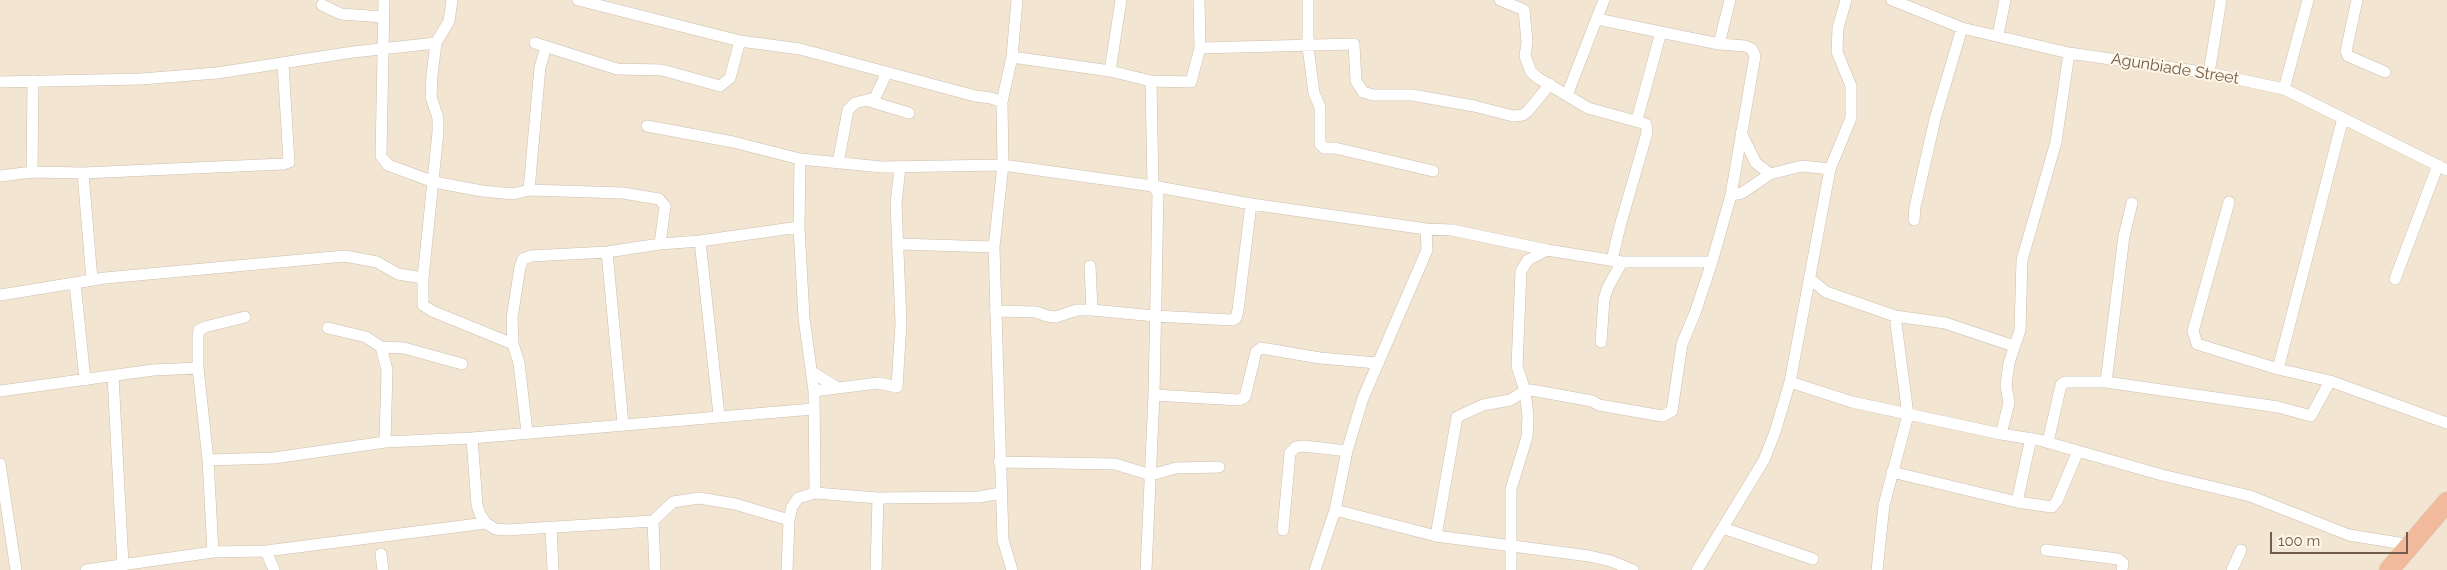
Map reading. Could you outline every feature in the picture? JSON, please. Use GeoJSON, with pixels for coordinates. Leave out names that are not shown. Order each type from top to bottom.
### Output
{"type":"FeatureCollection","features":[{"type":"Feature","properties":{"kind":"highway"},"geometry":{"type":"LineString","coordinates":[[2389,570],[2447,502]]}},
{"type":"Feature","properties":{"kind":"highway"},"geometry":{"type":"LineString","coordinates":[[2405,570],[2447,522]]}},
{"type":"Feature","properties":{"kind":"street"},"geometry":{"type":"LineString","coordinates":[[384,0],[381,156],[388,166],[434,182],[502,194],[530,190],[623,193],[659,199],[665,206],[660,244]]}},
{"type":"Feature","properties":{"kind":"street"},"geometry":{"type":"LineString","coordinates":[[452,0],[449,21],[436,43],[431,97],[438,118],[434,182],[423,278],[423,305],[432,311],[513,344]]}},
{"type":"Feature","properties":{"kind":"street"},"geometry":{"type":"LineString","coordinates":[[578,0],[740,42],[800,49],[1002,102]]}},
{"type":"Feature","properties":{"kind":"street"},"geometry":{"type":"LineString","coordinates":[[1012,570],[1003,540],[999,462],[994,247],[1003,165],[1002,102],[1012,57],[1017,0]]}},
{"type":"Feature","properties":{"kind":"street"},"geometry":{"type":"LineString","coordinates":[[1110,72],[1121,0]]}},
{"type":"Feature","properties":{"kind":"street"},"geometry":{"type":"LineString","coordinates":[[1012,57],[1110,72],[1151,81],[1191,82],[1200,48],[1199,0]]}},
{"type":"Feature","properties":{"kind":"street"},"geometry":{"type":"LineString","coordinates":[[1308,0],[1308,47],[1314,93],[1320,107],[1320,144],[1324,148],[1334,148],[1433,171]]}},
{"type":"Feature","properties":{"kind":"street"},"geometry":{"type":"LineString","coordinates":[[1500,0],[1524,10],[1527,42],[1525,56],[1531,72],[1538,78],[1588,108],[1646,124],[1648,133],[1620,226],[1617,261],[1604,299],[1601,342]]}},
{"type":"Feature","properties":{"kind":"street"},"geometry":{"type":"LineString","coordinates":[[1567,95],[1604,0]]}},
{"type":"Feature","properties":{"kind":"street"},"geometry":{"type":"LineString","coordinates":[[1719,44],[1730,0]]}},
{"type":"Feature","properties":{"kind":"street"},"geometry":{"type":"LineString","coordinates":[[1697,570],[1764,460],[1775,432],[1790,382],[1830,169],[1851,118],[1851,86],[1837,52],[1838,28],[1846,0]]}},
{"type":"Feature","properties":{"kind":"street","name":"Agunbiade Street"},"geometry":{"type":"LineString","coordinates":[[1892,0],[1962,28],[2069,53],[2209,73],[2284,89],[2442,168]]}},
{"type":"Feature","properties":{"kind":"street"},"geometry":{"type":"LineString","coordinates":[[1998,35],[2005,0]]}},
{"type":"Feature","properties":{"kind":"street"},"geometry":{"type":"LineString","coordinates":[[2209,73],[2221,0]]}},
{"type":"Feature","properties":{"kind":"street"},"geometry":{"type":"LineString","coordinates":[[2284,89],[2308,0]]}},
{"type":"Feature","properties":{"kind":"street"},"geometry":{"type":"LineString","coordinates":[[2357,0],[2346,51],[2348,56],[2384,72]]}},
{"type":"Feature","properties":{"kind":"street"},"geometry":{"type":"LineString","coordinates":[[322,5],[341,14],[383,17]]}},
{"type":"Feature","properties":{"kind":"street"},"geometry":{"type":"LineString","coordinates":[[1436,536],[1458,417],[1483,406],[1510,400],[1525,390],[1592,401],[1599,406],[1662,416],[1672,411],[1682,344],[1695,313],[1712,262],[1731,195],[1755,56],[1752,49],[1744,46],[1719,44],[1597,19]]}},
{"type":"Feature","properties":{"kind":"street"},"geometry":{"type":"LineString","coordinates":[[1914,220],[1915,207],[1935,118],[1962,28]]}},
{"type":"Feature","properties":{"kind":"street"},"geometry":{"type":"LineString","coordinates":[[1637,120],[1661,32]]}},
{"type":"Feature","properties":{"kind":"street"},"geometry":{"type":"LineString","coordinates":[[530,190],[541,45],[617,69],[662,70],[720,86],[730,78],[740,42]]}},
{"type":"Feature","properties":{"kind":"street"},"geometry":{"type":"LineString","coordinates":[[0,82],[160,77],[217,73],[353,52],[436,43]]}},
{"type":"Feature","properties":{"kind":"street"},"geometry":{"type":"LineString","coordinates":[[1200,48],[1308,47],[1354,44],[1356,81],[1363,92],[1373,95],[1412,95],[1474,106],[1513,116],[1522,115],[1528,111],[1550,84]]}},
{"type":"Feature","properties":{"kind":"street"},"geometry":{"type":"LineString","coordinates":[[2001,434],[2009,402],[2006,385],[2014,346],[2020,330],[2022,260],[2056,142],[2069,53]]}},
{"type":"Feature","properties":{"kind":"street"},"geometry":{"type":"LineString","coordinates":[[0,176],[32,172],[83,173],[283,164],[289,162],[283,64]]}},
{"type":"Feature","properties":{"kind":"street"},"geometry":{"type":"LineString","coordinates":[[838,163],[848,110],[855,103],[875,98],[887,72]]}},
{"type":"Feature","properties":{"kind":"street"},"geometry":{"type":"LineString","coordinates":[[32,172],[33,81]]}},
{"type":"Feature","properties":{"kind":"street"},"geometry":{"type":"LineString","coordinates":[[1146,570],[1154,395],[1158,193],[1153,186],[1151,81]]}},
{"type":"Feature","properties":{"kind":"street"},"geometry":{"type":"LineString","coordinates":[[869,101],[909,113]]}},
{"type":"Feature","properties":{"kind":"street"},"geometry":{"type":"LineString","coordinates":[[2278,369],[2343,118]]}},
{"type":"Feature","properties":{"kind":"street"},"geometry":{"type":"LineString","coordinates":[[647,126],[733,142],[800,159],[900,167],[1003,165],[1153,186],[1251,204],[1426,229],[1452,230],[1546,250],[1617,261],[1712,262]]}},
{"type":"Feature","properties":{"kind":"street"},"geometry":{"type":"LineString","coordinates":[[1741,133],[1756,163],[1770,174]]}},
{"type":"Feature","properties":{"kind":"street"},"geometry":{"type":"LineString","coordinates":[[800,159],[799,228],[804,318],[814,391],[815,493]]}},
{"type":"Feature","properties":{"kind":"street"},"geometry":{"type":"LineString","coordinates":[[1731,195],[1742,193],[1770,174],[1802,166],[1830,169]]}},
{"type":"Feature","properties":{"kind":"street"},"geometry":{"type":"LineString","coordinates":[[814,391],[878,383],[897,387],[901,323],[896,204],[900,167]]}},
{"type":"Feature","properties":{"kind":"street"},"geometry":{"type":"LineString","coordinates":[[2395,278],[2442,168]]}},
{"type":"Feature","properties":{"kind":"street"},"geometry":{"type":"LineString","coordinates":[[83,173],[92,280]]}},
{"type":"Feature","properties":{"kind":"street"},"geometry":{"type":"LineString","coordinates":[[2229,202],[2193,331],[2197,344],[2278,369],[2330,381],[2447,423]]}},
{"type":"Feature","properties":{"kind":"street"},"geometry":{"type":"LineString","coordinates":[[2106,382],[2124,236],[2132,203]]}},
{"type":"Feature","properties":{"kind":"street"},"geometry":{"type":"LineString","coordinates":[[995,311],[1036,312],[1056,317],[1077,310],[1092,310],[1232,320],[1236,318],[1251,204]]}},
{"type":"Feature","properties":{"kind":"street"},"geometry":{"type":"LineString","coordinates":[[527,432],[519,363],[513,344],[512,318],[523,259],[530,256],[607,252],[799,228]]}},
{"type":"Feature","properties":{"kind":"street"},"geometry":{"type":"LineString","coordinates":[[1315,570],[1335,510],[1347,451],[1364,398],[1377,363],[1427,250],[1426,229]]}},
{"type":"Feature","properties":{"kind":"street"},"geometry":{"type":"LineString","coordinates":[[700,241],[719,415]]}},
{"type":"Feature","properties":{"kind":"street"},"geometry":{"type":"LineString","coordinates":[[899,244],[994,247]]}},
{"type":"Feature","properties":{"kind":"street"},"geometry":{"type":"LineString","coordinates":[[1511,570],[1510,489],[1527,437],[1528,416],[1525,390],[1517,366],[1521,272],[1528,260],[1546,250]]}},
{"type":"Feature","properties":{"kind":"street"},"geometry":{"type":"LineString","coordinates":[[607,252],[623,424]]}},
{"type":"Feature","properties":{"kind":"street"},"geometry":{"type":"LineString","coordinates":[[0,295],[92,280],[345,256],[377,262],[398,274],[423,278]]}},
{"type":"Feature","properties":{"kind":"street"},"geometry":{"type":"LineString","coordinates":[[1090,266],[1092,310]]}},
{"type":"Feature","properties":{"kind":"street"},"geometry":{"type":"LineString","coordinates":[[1809,278],[1826,292],[1895,316],[1945,323],[2014,346]]}},
{"type":"Feature","properties":{"kind":"street"},"geometry":{"type":"LineString","coordinates":[[75,283],[85,380]]}},
{"type":"Feature","properties":{"kind":"street"},"geometry":{"type":"LineString","coordinates":[[1877,570],[1884,505],[1908,415],[1895,316]]}},
{"type":"Feature","properties":{"kind":"street"},"geometry":{"type":"LineString","coordinates":[[213,552],[208,460],[198,368],[200,330],[245,317]]}},
{"type":"Feature","properties":{"kind":"street"},"geometry":{"type":"LineString","coordinates":[[328,328],[366,337],[381,348],[404,348],[462,364]]}},
{"type":"Feature","properties":{"kind":"street"},"geometry":{"type":"LineString","coordinates":[[381,348],[387,370],[385,442]]}},
{"type":"Feature","properties":{"kind":"street"},"geometry":{"type":"LineString","coordinates":[[1154,395],[1239,400],[1245,397],[1256,352],[1261,348],[1320,358],[1377,363]]}},
{"type":"Feature","properties":{"kind":"street"},"geometry":{"type":"LineString","coordinates":[[0,390],[153,370],[198,368]]}},
{"type":"Feature","properties":{"kind":"street"},"geometry":{"type":"LineString","coordinates":[[812,372],[838,388]]}},
{"type":"Feature","properties":{"kind":"street"},"geometry":{"type":"LineString","coordinates":[[113,376],[123,565]]}},
{"type":"Feature","properties":{"kind":"street"},"geometry":{"type":"LineString","coordinates":[[2048,442],[2061,385],[2065,382],[2106,382],[2278,407],[2311,416],[2330,381]]}},
{"type":"Feature","properties":{"kind":"street"},"geometry":{"type":"LineString","coordinates":[[1790,382],[1852,402],[2001,434],[2048,442],[2162,475],[2250,496],[2349,535],[2410,545]]}},
{"type":"Feature","properties":{"kind":"street"},"geometry":{"type":"LineString","coordinates":[[208,460],[274,458],[385,442],[472,438],[813,408]]}},
{"type":"Feature","properties":{"kind":"street"},"geometry":{"type":"LineString","coordinates":[[472,438],[477,505],[486,523],[495,529],[506,530],[653,521],[673,502],[699,498],[735,504],[789,520]]}},
{"type":"Feature","properties":{"kind":"street"},"geometry":{"type":"LineString","coordinates":[[2017,502],[2031,438]]}},
{"type":"Feature","properties":{"kind":"street"},"geometry":{"type":"LineString","coordinates":[[1283,530],[1290,453],[1296,447],[1304,446],[1347,451]]}},
{"type":"Feature","properties":{"kind":"street"},"geometry":{"type":"LineString","coordinates":[[1892,472],[2017,502],[2052,507],[2057,501],[2078,451]]}},
{"type":"Feature","properties":{"kind":"street"},"geometry":{"type":"LineString","coordinates":[[999,462],[1115,464],[1151,474],[1176,468],[1219,467]]}},
{"type":"Feature","properties":{"kind":"street"},"geometry":{"type":"LineString","coordinates":[[0,464],[16,570]]}},
{"type":"Feature","properties":{"kind":"street"},"geometry":{"type":"LineString","coordinates":[[788,570],[789,520],[792,507],[798,498],[815,493],[878,498],[979,497],[1001,493]]}},
{"type":"Feature","properties":{"kind":"street"},"geometry":{"type":"LineString","coordinates":[[876,570],[878,498]]}},
{"type":"Feature","properties":{"kind":"street"},"geometry":{"type":"LineString","coordinates":[[1335,510],[1436,536],[1589,556],[1611,561],[1633,570]]}},
{"type":"Feature","properties":{"kind":"street"},"geometry":{"type":"LineString","coordinates":[[653,521],[655,570]]}},
{"type":"Feature","properties":{"kind":"street"},"geometry":{"type":"LineString","coordinates":[[86,570],[213,552],[266,551],[486,523]]}},
{"type":"Feature","properties":{"kind":"street"},"geometry":{"type":"LineString","coordinates":[[551,527],[553,570]]}},
{"type":"Feature","properties":{"kind":"street"},"geometry":{"type":"LineString","coordinates":[[1723,528],[1813,559]]}},
{"type":"Feature","properties":{"kind":"street"},"geometry":{"type":"LineString","coordinates":[[2046,550],[2118,559],[2122,563],[2122,570]]}},
{"type":"Feature","properties":{"kind":"street"},"geometry":{"type":"LineString","coordinates":[[2232,570],[2241,550]]}},
{"type":"Feature","properties":{"kind":"street"},"geometry":{"type":"LineString","coordinates":[[266,551],[274,570]]}},
{"type":"Feature","properties":{"kind":"street"},"geometry":{"type":"LineString","coordinates":[[381,554],[383,570]]}},
{"type":"Feature","properties":{"kind":"shaded area"},"geometry":{"type":"Polygon","coordinates":[[[0,0],[2447,0],[2447,570],[0,570],[0,0]]]}}]}
